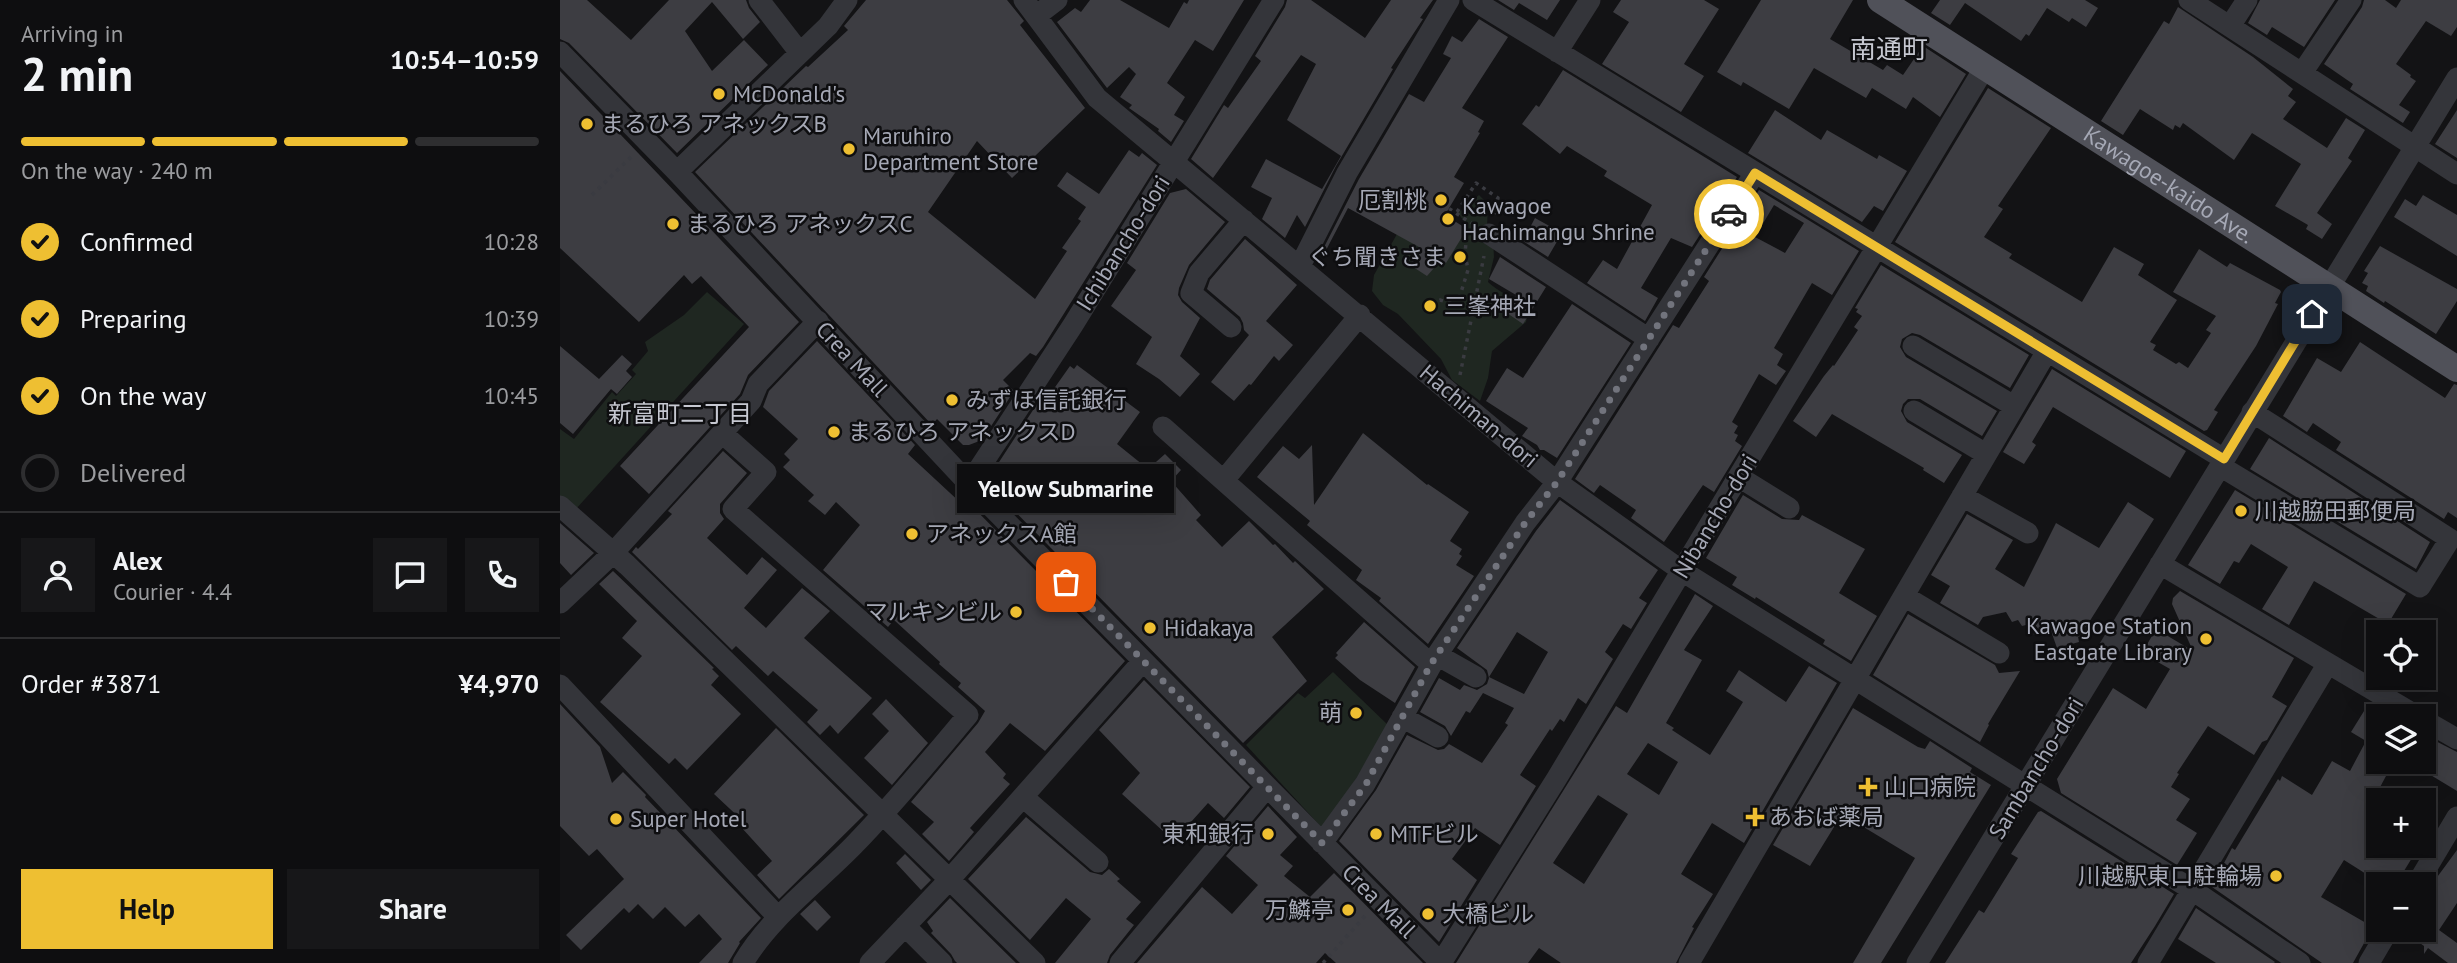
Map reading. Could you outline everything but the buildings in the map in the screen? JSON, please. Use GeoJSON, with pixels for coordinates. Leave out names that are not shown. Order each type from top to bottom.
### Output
{"type":"FeatureCollection","features":[{"type":"Feature","properties":{"kind":"main road","name":"Kawagoe-kaido Ave."},"geometry":{"type":"LineString","coordinates":[[1880,0],[2457,369]]}},
{"type":"Feature","properties":{"kind":"street"},"geometry":{"type":"LineString","coordinates":[[759,0],[800,53]]}},
{"type":"Feature","properties":{"kind":"street"},"geometry":{"type":"LineString","coordinates":[[677,172],[828,26],[847,0]]}},
{"type":"Feature","properties":{"kind":"street"},"geometry":{"type":"LineString","coordinates":[[1030,8],[1057,0]]}},
{"type":"Feature","properties":{"kind":"street","name":"Ichibancho-dori"},"geometry":{"type":"LineString","coordinates":[[969,484],[1073,325],[1274,0]]}},
{"type":"Feature","properties":{"kind":"street"},"geometry":{"type":"LineString","coordinates":[[1300,266],[1340,186],[1449,0]]}},
{"type":"Feature","properties":{"kind":"street"},"geometry":{"type":"LineString","coordinates":[[1473,0],[2047,351],[2420,587],[2450,539],[2252,412]]}},
{"type":"Feature","properties":{"kind":"street"},"geometry":{"type":"LineString","coordinates":[[1557,52],[1590,0]]}},
{"type":"Feature","properties":{"kind":"street"},"geometry":{"type":"LineString","coordinates":[[2189,0],[2457,174]]}},
{"type":"Feature","properties":{"kind":"street"},"geometry":{"type":"LineString","coordinates":[[2230,26],[2247,0]]}},
{"type":"Feature","properties":{"kind":"street"},"geometry":{"type":"LineString","coordinates":[[2302,73],[2351,0]]}},
{"type":"Feature","properties":{"kind":"street","name":"Hachiman-dori"},"geometry":{"type":"LineString","coordinates":[[1030,8],[1097,98],[1557,482],[1682,572],[2191,889],[2300,963]]}},
{"type":"Feature","properties":{"kind":"street","name":"Crea Mall"},"geometry":{"type":"LineString","coordinates":[[560,52],[677,172],[969,484],[1441,963]]}},
{"type":"Feature","properties":{"kind":"street","name":"Nibancho-dori"},"geometry":{"type":"LineString","coordinates":[[1441,963],[1557,778],[1985,67]]}},
{"type":"Feature","properties":{"kind":"street","name":"Sambancho-dori"},"geometry":{"type":"LineString","coordinates":[[1917,963],[2457,78]]}},
{"type":"Feature","properties":{"kind":"street"},"geometry":{"type":"LineString","coordinates":[[1322,843],[1366,784],[1434,659],[1525,523],[1557,482],[1755,173]]}},
{"type":"Feature","properties":{"kind":"street"},"geometry":{"type":"LineString","coordinates":[[1231,327],[1191,293],[1199,273],[1244,220]]}},
{"type":"Feature","properties":{"kind":"street"},"geometry":{"type":"LineString","coordinates":[[1489,234],[1649,339]]}},
{"type":"Feature","properties":{"kind":"street"},"geometry":{"type":"LineString","coordinates":[[1224,480],[1360,315]]}},
{"type":"Feature","properties":{"kind":"street"},"geometry":{"type":"LineString","coordinates":[[560,604],[613,553],[751,401],[758,384],[818,321]]}},
{"type":"Feature","properties":{"kind":"street"},"geometry":{"type":"LineString","coordinates":[[1913,346],[2014,406]]}},
{"type":"Feature","properties":{"kind":"street"},"geometry":{"type":"LineString","coordinates":[[1689,963],[2047,351]]}},
{"type":"Feature","properties":{"kind":"street"},"geometry":{"type":"LineString","coordinates":[[1914,411],[1986,454]]}},
{"type":"Feature","properties":{"kind":"street"},"geometry":{"type":"LineString","coordinates":[[1163,427],[1434,659],[1476,677]]}},
{"type":"Feature","properties":{"kind":"street"},"geometry":{"type":"LineString","coordinates":[[722,433],[766,472],[733,509],[968,715],[884,814],[778,917],[752,947],[743,963]]}},
{"type":"Feature","properties":{"kind":"street"},"geometry":{"type":"LineString","coordinates":[[1739,477],[1789,508]]}},
{"type":"Feature","properties":{"kind":"street"},"geometry":{"type":"LineString","coordinates":[[1962,496],[2028,533]]}},
{"type":"Feature","properties":{"kind":"street"},"geometry":{"type":"LineString","coordinates":[[560,506],[613,553],[1035,963]]}},
{"type":"Feature","properties":{"kind":"street"},"geometry":{"type":"LineString","coordinates":[[2160,564],[2396,704]]}},
{"type":"Feature","properties":{"kind":"street"},"geometry":{"type":"LineString","coordinates":[[1903,596],[1999,653]]}},
{"type":"Feature","properties":{"kind":"street"},"geometry":{"type":"LineString","coordinates":[[870,963],[949,880],[1143,661]]}},
{"type":"Feature","properties":{"kind":"street"},"geometry":{"type":"LineString","coordinates":[[2148,963],[2327,664]]}},
{"type":"Feature","properties":{"kind":"street"},"geometry":{"type":"LineString","coordinates":[[560,685],[778,917]]}},
{"type":"Feature","properties":{"kind":"street"},"geometry":{"type":"LineString","coordinates":[[1402,717],[1438,737]]}},
{"type":"Feature","properties":{"kind":"street"},"geometry":{"type":"LineString","coordinates":[[2436,727],[2457,739]]}},
{"type":"Feature","properties":{"kind":"street"},"geometry":{"type":"LineString","coordinates":[[1120,963],[1267,787]]}},
{"type":"Feature","properties":{"kind":"street"},"geometry":{"type":"LineString","coordinates":[[1023,797],[1098,862]]}},
{"type":"Feature","properties":{"kind":"street"},"geometry":{"type":"LineString","coordinates":[[2425,872],[2454,831]]}},
{"type":"Feature","properties":{"kind":"street"},"geometry":{"type":"LineString","coordinates":[[905,926],[942,963]]}},
{"type":"Feature","properties":{"kind":"street"},"geometry":{"type":"LineString","coordinates":[[2369,963],[2381,942]]}},
{"type":"Feature","properties":{"kind":"path"},"geometry":{"type":"LineString","coordinates":[[592,195],[647,141]]}},
{"type":"Feature","properties":{"kind":"path"},"geometry":{"type":"LineString","coordinates":[[1453,394],[1459,377],[1497,198],[1476,183],[1457,212]]}},
{"type":"Feature","properties":{"kind":"path"},"geometry":{"type":"LineString","coordinates":[[1432,304],[1440,300],[1457,305],[1468,270],[1466,235],[1472,222],[1441,204]]}},
{"type":"Feature","properties":{"kind":"path"},"geometry":{"type":"LineString","coordinates":[[1323,963],[1378,901]]}},
{"type":"Feature","properties":{"kind":"shaded area"},"geometry":{"type":"Polygon","coordinates":[[[1479,195],[1488,204],[1487,228],[1493,240],[1494,257],[1488,282],[1529,308],[1526,322],[1492,351],[1488,378],[1480,401],[1452,380],[1441,359],[1398,314],[1383,305],[1372,291],[1374,275],[1397,234],[1427,233],[1457,240],[1466,224],[1458,213],[1479,195]]]}},
{"type":"Feature","properties":{"kind":"shaded area"},"geometry":{"type":"Polygon","coordinates":[[[707,292],[744,324],[575,510],[560,496],[560,429],[574,439],[612,392],[616,396],[636,374],[632,370],[648,351],[645,342],[684,315],[707,292]]]}},
{"type":"Feature","properties":{"kind":"shaded area"},"geometry":{"type":"Polygon","coordinates":[[[1333,672],[1389,726],[1324,830],[1246,745],[1298,693],[1305,698],[1333,672]]]}},
{"type":"Feature","properties":{"kind":"way so far"},"geometry":{"type":"LineString","coordinates":[[1066,582],[1322,843],[1366,784],[1431,664],[1525,523],[1557,482],[1729,214]]}},
{"type":"Feature","properties":{"kind":"place","name":"McDonald's"},"geometry":{"type":"Point","coordinates":[719,94]}},
{"type":"Feature","properties":{"kind":"place","name":"まるひろ アネックスB"},"geometry":{"type":"Point","coordinates":[587,124]}},
{"type":"Feature","properties":{"kind":"place","name":"Maruhiro Department Store"},"geometry":{"type":"Point","coordinates":[849,149]}},
{"type":"Feature","properties":{"kind":"place","name":"厄割桃"},"geometry":{"type":"Point","coordinates":[1441,200]}},
{"type":"Feature","properties":{"kind":"place","name":"Kawagoe Hachimangu Shrine"},"geometry":{"type":"Point","coordinates":[1448,219]}},
{"type":"Feature","properties":{"kind":"place","name":"まるひろ アネックスC"},"geometry":{"type":"Point","coordinates":[673,224]}},
{"type":"Feature","properties":{"kind":"place","name":"ぐち聞きさま"},"geometry":{"type":"Point","coordinates":[1460,257]}},
{"type":"Feature","properties":{"kind":"place","name":"三峯神社"},"geometry":{"type":"Point","coordinates":[1430,306]}},
{"type":"Feature","properties":{"kind":"place","name":"みずほ信託銀行"},"geometry":{"type":"Point","coordinates":[952,400]}},
{"type":"Feature","properties":{"kind":"place","name":"まるひろ アネックスD"},"geometry":{"type":"Point","coordinates":[834,432]}},
{"type":"Feature","properties":{"kind":"place","name":"川越脇田郵便局"},"geometry":{"type":"Point","coordinates":[2241,511]}},
{"type":"Feature","properties":{"kind":"place","name":"アネックスA館"},"geometry":{"type":"Point","coordinates":[912,534]}},
{"type":"Feature","properties":{"kind":"place","name":"Yellow Submarine"},"geometry":{"type":"Point","coordinates":[1066,582]}},
{"type":"Feature","properties":{"kind":"place","name":"マルキンビル"},"geometry":{"type":"Point","coordinates":[1016,612]}},
{"type":"Feature","properties":{"kind":"place","name":"Hidakaya"},"geometry":{"type":"Point","coordinates":[1150,628]}},
{"type":"Feature","properties":{"kind":"place","name":"Kawagoe Station Eastgate Library"},"geometry":{"type":"Point","coordinates":[2206,639]}},
{"type":"Feature","properties":{"kind":"place","name":"萌"},"geometry":{"type":"Point","coordinates":[1356,713]}},
{"type":"Feature","properties":{"kind":"place","name":"山口病院"},"geometry":{"type":"Point","coordinates":[1868,787]}},
{"type":"Feature","properties":{"kind":"place","name":"あおば薬局"},"geometry":{"type":"Point","coordinates":[1755,817]}},
{"type":"Feature","properties":{"kind":"place","name":"Super Hotel"},"geometry":{"type":"Point","coordinates":[616,819]}},
{"type":"Feature","properties":{"kind":"place","name":"東和銀行"},"geometry":{"type":"Point","coordinates":[1268,834]}},
{"type":"Feature","properties":{"kind":"place","name":"MTFビル"},"geometry":{"type":"Point","coordinates":[1376,834]}},
{"type":"Feature","properties":{"kind":"place","name":"川越駅東口駐輪場"},"geometry":{"type":"Point","coordinates":[2276,876]}},
{"type":"Feature","properties":{"kind":"place","name":"万鱗亭"},"geometry":{"type":"Point","coordinates":[1348,910]}},
{"type":"Feature","properties":{"kind":"place","name":"大橋ビル"},"geometry":{"type":"Point","coordinates":[1428,914]}},
{"type":"Feature","properties":{"kind":"district","name":"南通町"},"geometry":{"type":"Point","coordinates":[1889,49]}},
{"type":"Feature","properties":{"kind":"district","name":"新富町二丁目"},"geometry":{"type":"Point","coordinates":[680,414]}},
{"type":"Feature","properties":{"kind":"route"},"geometry":{"type":"LineString","coordinates":[[1729,214],[1755,173],[2224,459],[2312,314]]}}]}
